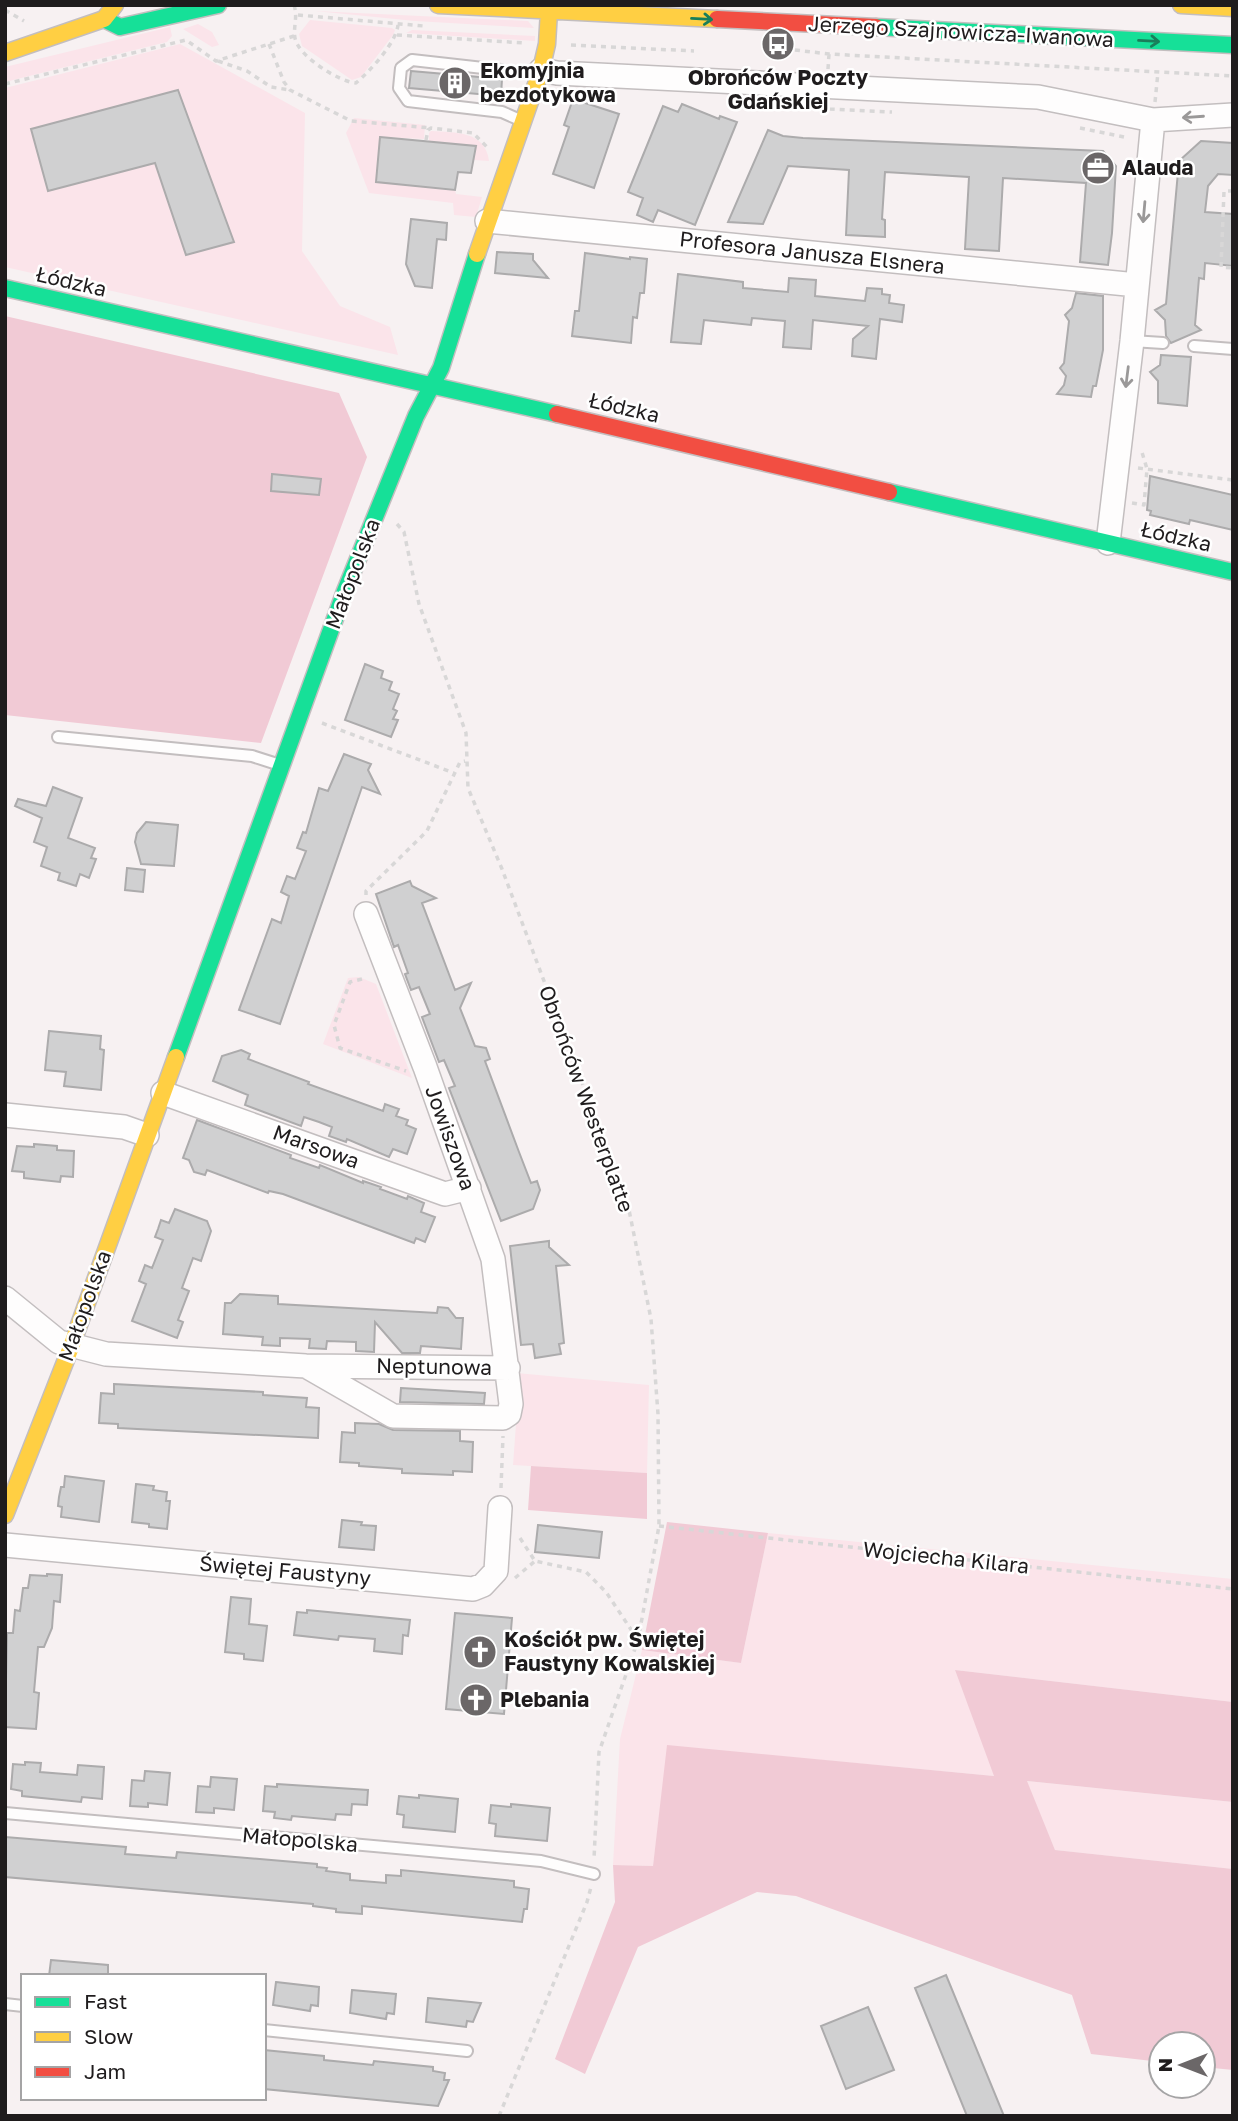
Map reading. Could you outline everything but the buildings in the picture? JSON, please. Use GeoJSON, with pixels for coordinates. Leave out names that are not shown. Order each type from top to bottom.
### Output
{"type":"FeatureCollection","features":[{"type":"Feature","properties":{"kind":"street"},"geometry":{"type":"LineString","coordinates":[[5,53],[104,19],[115,5]]}},
{"type":"Feature","properties":{"kind":"street"},"geometry":{"type":"LineString","coordinates":[[104,19],[120,27],[218,5]]}},
{"type":"Feature","properties":{"kind":"street","name":"Jerzego Szajnowicza-Iwanowa"},"geometry":{"type":"LineString","coordinates":[[438,5],[1233,45]]}},
{"type":"Feature","properties":{"kind":"street"},"geometry":{"type":"LineString","coordinates":[[1181,5],[1233,8]]}},
{"type":"Feature","properties":{"kind":"street","name":"Małopolska"},"geometry":{"type":"LineString","coordinates":[[5,1515],[71,1347],[345,591],[416,416],[440,368],[487,221],[541,70],[547,44],[549,11]]}},
{"type":"Feature","properties":{"kind":"street"},"geometry":{"type":"LineString","coordinates":[[541,70],[557,73],[1038,97],[1152,129],[1233,115]]}},
{"type":"Feature","properties":{"kind":"street"},"geometry":{"type":"LineString","coordinates":[[1108,542],[1132,341],[1152,129]]}},
{"type":"Feature","properties":{"kind":"street","name":"Profesora Janusza Elsnera"},"geometry":{"type":"LineString","coordinates":[[487,221],[1137,285]]}},
{"type":"Feature","properties":{"kind":"street","name":"Łódzka"},"geometry":{"type":"LineString","coordinates":[[5,288],[1233,572]]}},
{"type":"Feature","properties":{"kind":"street","name":"Jowiszowa"},"geometry":{"type":"LineString","coordinates":[[366,914],[425,1067],[493,1259],[508,1368]]}},
{"type":"Feature","properties":{"kind":"street","name":"Marsowa"},"geometry":{"type":"LineString","coordinates":[[163,1093],[445,1194],[469,1188]]}},
{"type":"Feature","properties":{"kind":"street"},"geometry":{"type":"LineString","coordinates":[[5,1115],[124,1127],[147,1135]]}},
{"type":"Feature","properties":{"kind":"street"},"geometry":{"type":"LineString","coordinates":[[5,1298],[49,1335],[71,1347]]}},
{"type":"Feature","properties":{"kind":"street","name":"Neptunowa"},"geometry":{"type":"LineString","coordinates":[[71,1347],[106,1354],[306,1366],[508,1368],[511,1405],[509,1414],[503,1418],[393,1416],[306,1366]]}},
{"type":"Feature","properties":{"kind":"street","name":"Świętej Faustyny"},"geometry":{"type":"LineString","coordinates":[[5,1545],[473,1589],[491,1578],[496,1571],[500,1508]]}},
{"type":"Feature","properties":{"kind":"lane"},"geometry":{"type":"LineString","coordinates":[[501,70],[412,60],[401,68],[399,88],[408,101],[502,111],[523,121]]}},
{"type":"Feature","properties":{"kind":"lane"},"geometry":{"type":"LineString","coordinates":[[1132,341],[1163,343]]}},
{"type":"Feature","properties":{"kind":"lane"},"geometry":{"type":"LineString","coordinates":[[1194,346],[1233,349]]}},
{"type":"Feature","properties":{"kind":"lane"},"geometry":{"type":"LineString","coordinates":[[58,737],[252,756],[283,766]]}},
{"type":"Feature","properties":{"kind":"lane","name":"Małopolska"},"geometry":{"type":"LineString","coordinates":[[5,1813],[541,1861],[594,1874]]}},
{"type":"Feature","properties":{"kind":"lane"},"geometry":{"type":"LineString","coordinates":[[266,2030],[467,2051]]}},
{"type":"Feature","properties":{"kind":"path"},"geometry":{"type":"LineString","coordinates":[[294,5],[298,15],[294,36],[300,51],[345,82],[356,83],[366,75],[397,35],[398,24],[298,15]]}},
{"type":"Feature","properties":{"kind":"path"},"geometry":{"type":"LineString","coordinates":[[5,10],[24,20]]}},
{"type":"Feature","properties":{"kind":"path"},"geometry":{"type":"LineString","coordinates":[[216,61],[294,36]]}},
{"type":"Feature","properties":{"kind":"path"},"geometry":{"type":"LineString","coordinates":[[5,84],[186,40],[216,61],[247,71],[271,87],[290,90],[351,121],[473,133],[484,142],[490,152]]}},
{"type":"Feature","properties":{"kind":"path"},"geometry":{"type":"LineString","coordinates":[[269,44],[284,82],[290,90]]}},
{"type":"Feature","properties":{"kind":"path"},"geometry":{"type":"LineString","coordinates":[[829,54],[1233,76]]}},
{"type":"Feature","properties":{"kind":"path"},"geometry":{"type":"LineString","coordinates":[[1078,128],[1116,136],[1152,129],[1158,72]]}},
{"type":"Feature","properties":{"kind":"path"},"geometry":{"type":"LineString","coordinates":[[771,83],[762,106],[892,112]]}},
{"type":"Feature","properties":{"kind":"path"},"geometry":{"type":"LineString","coordinates":[[426,140],[431,128]]}},
{"type":"Feature","properties":{"kind":"path"},"geometry":{"type":"LineString","coordinates":[[1233,191],[1224,191],[1221,267],[1233,268]]}},
{"type":"Feature","properties":{"kind":"path"},"geometry":{"type":"LineString","coordinates":[[1117,466],[1233,480]]}},
{"type":"Feature","properties":{"kind":"path","name":"Obrońców Westerplatte"},"geometry":{"type":"LineString","coordinates":[[377,510],[393,518],[404,532],[419,604],[466,733],[468,788],[502,869],[628,1205],[651,1319],[658,1413],[659,1526],[638,1640],[599,1752],[594,1874],[587,1902],[499,2116]]}},
{"type":"Feature","properties":{"kind":"path"},"geometry":{"type":"LineString","coordinates":[[318,721],[454,773]]}},
{"type":"Feature","properties":{"kind":"path"},"geometry":{"type":"LineString","coordinates":[[366,914],[366,891],[427,831],[460,762],[466,761]]}},
{"type":"Feature","properties":{"kind":"path"},"geometry":{"type":"LineString","coordinates":[[362,979],[351,982],[334,1025],[340,1048],[409,1072],[425,1067]]}},
{"type":"Feature","properties":{"kind":"path"},"geometry":{"type":"LineString","coordinates":[[503,1418],[500,1508],[535,1561],[586,1572],[606,1592],[638,1640]]}},
{"type":"Feature","properties":{"kind":"path","name":"Wojciecha Kilara"},"geometry":{"type":"LineString","coordinates":[[659,1526],[1233,1589]]}},
{"type":"Feature","properties":{"kind":"shaded area"},"geometry":{"type":"Polygon","coordinates":[[[315,11],[528,21],[534,28],[415,21],[315,11]]]}},
{"type":"Feature","properties":{"kind":"shaded area"},"geometry":{"type":"Polygon","coordinates":[[[310,20],[395,30],[361,77],[352,80],[302,46],[299,34],[310,20]]]}},
{"type":"Feature","properties":{"kind":"shaded area"},"geometry":{"type":"Polygon","coordinates":[[[198,24],[212,32],[219,45],[212,47],[183,29],[198,24]]]}},
{"type":"Feature","properties":{"kind":"shaded area"},"geometry":{"type":"Polygon","coordinates":[[[170,27],[172,36],[167,42],[5,82],[5,67],[170,27]]]}},
{"type":"Feature","properties":{"kind":"shaded area"},"geometry":{"type":"Polygon","coordinates":[[[412,30],[535,36],[535,41],[406,33],[412,30]]]}},
{"type":"Feature","properties":{"kind":"shaded area"},"geometry":{"type":"Polygon","coordinates":[[[180,44],[305,113],[302,251],[340,306],[390,327],[398,355],[5,267],[5,88],[180,44]]]}},
{"type":"Feature","properties":{"kind":"shaded area"},"geometry":{"type":"Polygon","coordinates":[[[354,118],[425,125],[424,139],[381,137],[376,182],[455,190],[456,194],[482,197],[476,217],[454,215],[453,203],[369,193],[346,133],[354,118]]]}},
{"type":"Feature","properties":{"kind":"shaded area"},"geometry":{"type":"Polygon","coordinates":[[[431,131],[459,133],[475,138],[482,144],[489,161],[474,160],[475,146],[429,142],[431,131]]]}},
{"type":"Feature","properties":{"kind":"shaded area"},"geometry":{"type":"Polygon","coordinates":[[[5,316],[339,393],[367,457],[261,743],[5,715],[5,316]]]}},
{"type":"Feature","properties":{"kind":"shaded area"},"geometry":{"type":"Polygon","coordinates":[[[359,977],[376,984],[412,1078],[323,1044],[348,978],[359,977]]]}},
{"type":"Feature","properties":{"kind":"shaded area"},"geometry":{"type":"Polygon","coordinates":[[[516,1373],[649,1385],[647,1473],[513,1465],[518,1397],[516,1373]]]}},
{"type":"Feature","properties":{"kind":"shaded area"},"geometry":{"type":"Polygon","coordinates":[[[531,1466],[647,1473],[647,1519],[528,1510],[531,1466]]]}},
{"type":"Feature","properties":{"kind":"shaded area"},"geometry":{"type":"Polygon","coordinates":[[[667,1522],[768,1533],[741,1663],[642,1650],[667,1522]]]}},
{"type":"Feature","properties":{"kind":"shaded area"},"geometry":{"type":"Polygon","coordinates":[[[768,1533],[1233,1579],[1233,1702],[955,1670],[995,1776],[668,1746],[653,1866],[613,1865],[620,1739],[642,1650],[741,1663],[768,1533]]]}},
{"type":"Feature","properties":{"kind":"shaded area"},"geometry":{"type":"Polygon","coordinates":[[[955,1670],[1233,1702],[1233,1802],[1027,1781],[1055,1850],[1233,1869],[1233,2070],[1217,2068],[1217,2030],[1147,2030],[1147,2060],[1091,2054],[1072,1995],[796,1896],[757,1892],[638,1947],[585,2074],[555,2059],[615,1902],[613,1865],[653,1866],[667,1745],[994,1776],[955,1670]]]}},
{"type":"Feature","properties":{"kind":"shaded area"},"geometry":{"type":"Polygon","coordinates":[[[1026,1781],[1233,1802],[1233,1869],[1055,1850],[1026,1781]]]}},
{"type":"Feature","properties":{"kind":"traffic: fast"},"geometry":{"type":"LineString","coordinates":[[104,19],[120,27],[218,5]]}},
{"type":"Feature","properties":{"kind":"traffic: fast"},"geometry":{"type":"LineString","coordinates":[[876,27],[1233,45]]}},
{"type":"Feature","properties":{"kind":"traffic: fast"},"geometry":{"type":"LineString","coordinates":[[176,1057],[345,591],[416,416],[441,368],[477,254]]}},
{"type":"Feature","properties":{"kind":"traffic: fast"},"geometry":{"type":"LineString","coordinates":[[5,288],[557,414]]}},
{"type":"Feature","properties":{"kind":"traffic: fast"},"geometry":{"type":"LineString","coordinates":[[889,492],[1233,572]]}},
{"type":"Feature","properties":{"kind":"traffic: slow"},"geometry":{"type":"LineString","coordinates":[[5,53],[104,19],[115,5]]}},
{"type":"Feature","properties":{"kind":"traffic: slow"},"geometry":{"type":"LineString","coordinates":[[438,5],[717,19]]}},
{"type":"Feature","properties":{"kind":"traffic: slow"},"geometry":{"type":"LineString","coordinates":[[1181,5],[1233,8]]}},
{"type":"Feature","properties":{"kind":"traffic: slow"},"geometry":{"type":"LineString","coordinates":[[477,254],[541,70],[547,44],[549,11]]}},
{"type":"Feature","properties":{"kind":"traffic: slow"},"geometry":{"type":"LineString","coordinates":[[5,1515],[71,1347],[176,1057]]}},
{"type":"Feature","properties":{"kind":"traffic: jam"},"geometry":{"type":"LineString","coordinates":[[717,19],[876,27]]}},
{"type":"Feature","properties":{"kind":"traffic: jam"},"geometry":{"type":"LineString","coordinates":[[557,414],[889,492]]}},
{"type":"Feature","properties":{"kind":"place","name":"Obrońców Poczty Gdańskiej"},"geometry":{"type":"Point","coordinates":[778,44]}},
{"type":"Feature","properties":{"kind":"place","name":"Ekomyjnia bezdotykowa"},"geometry":{"type":"Point","coordinates":[455,83]}},
{"type":"Feature","properties":{"kind":"place","name":"Alauda"},"geometry":{"type":"Point","coordinates":[1098,168]}},
{"type":"Feature","properties":{"kind":"place","name":"Kościół pw. Świętej Faustyny Kowalskiej"},"geometry":{"type":"Point","coordinates":[480,1652]}},
{"type":"Feature","properties":{"kind":"place","name":"Plebania"},"geometry":{"type":"Point","coordinates":[476,1700]}}]}
